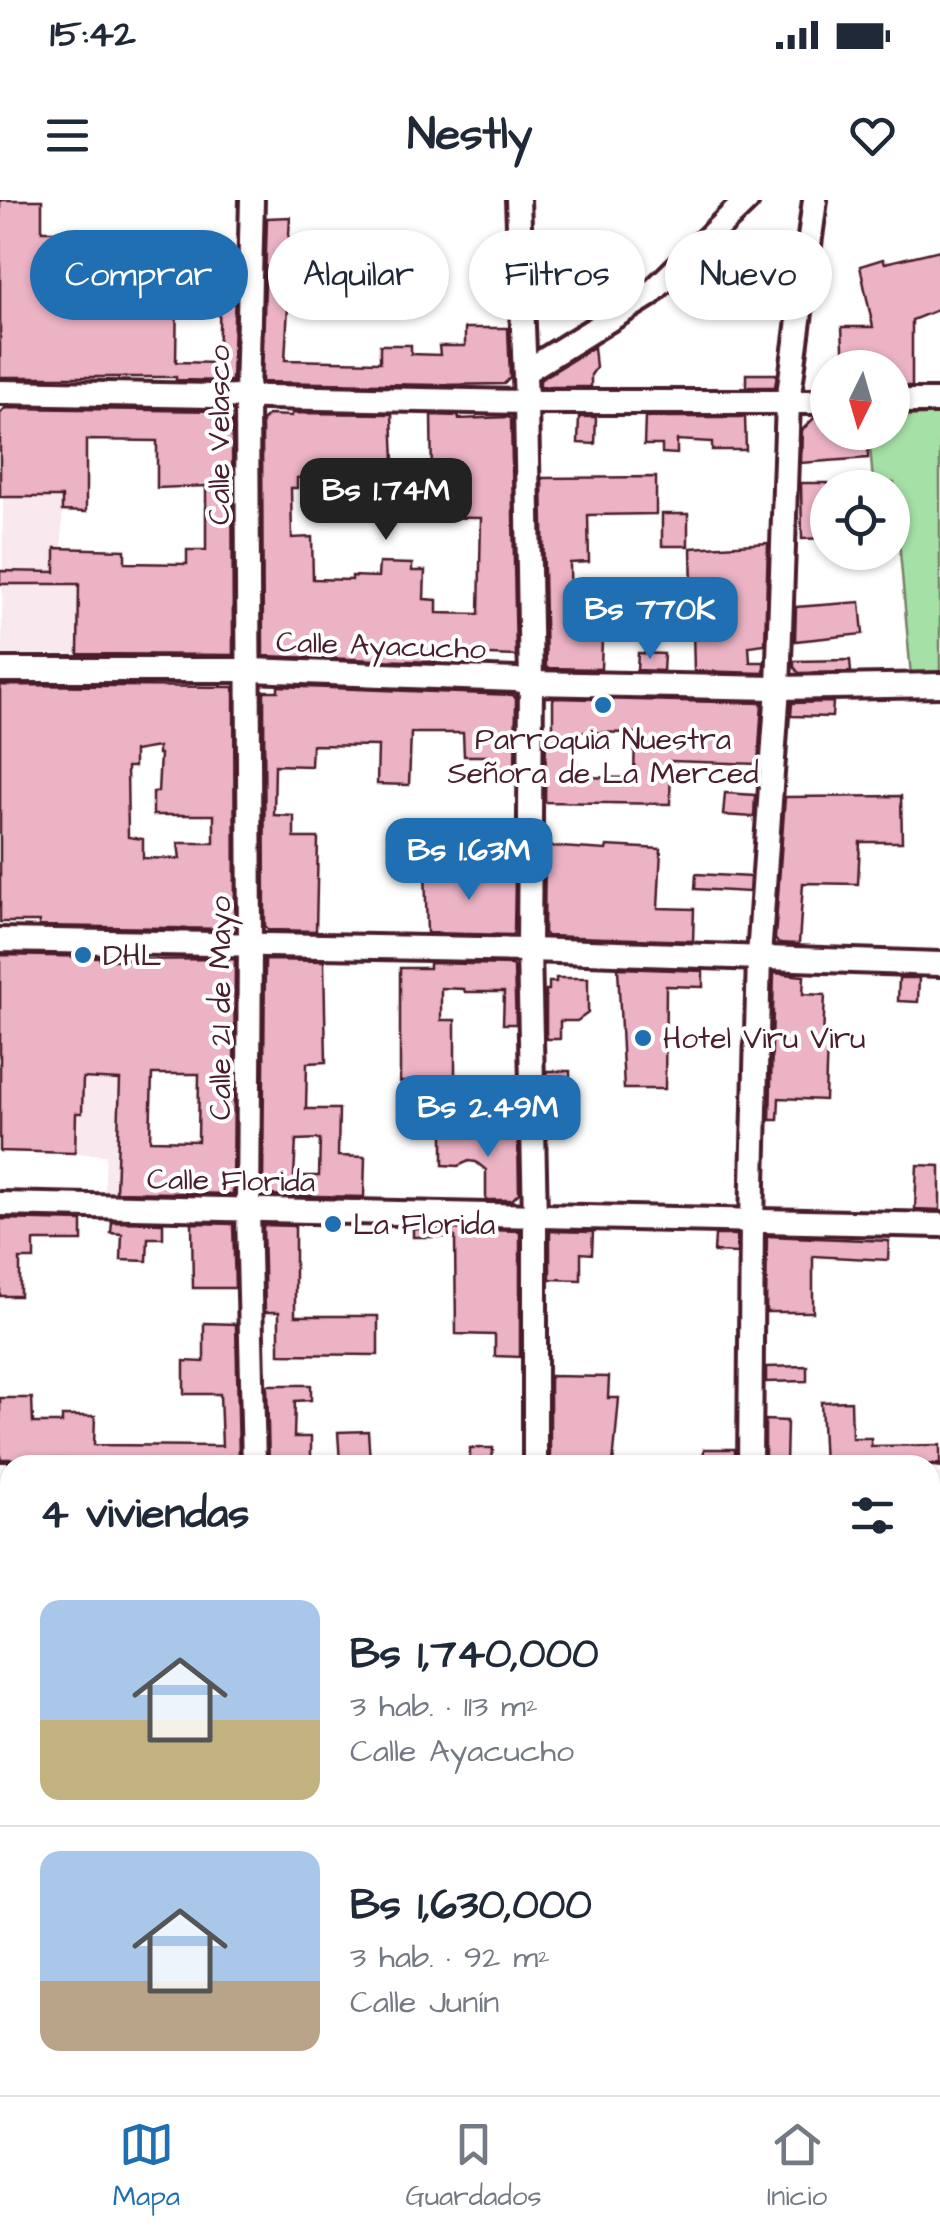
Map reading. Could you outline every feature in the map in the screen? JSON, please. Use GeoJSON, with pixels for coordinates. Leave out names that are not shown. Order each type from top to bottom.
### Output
{"type":"FeatureCollection","features":[{"type":"Feature","properties":{"kind":"street","name":"Calle Velasco"},"geometry":{"type":"LineString","coordinates":[[250,670],[247,396],[252,200]]}},
{"type":"Feature","properties":{"kind":"street"},"geometry":{"type":"LineString","coordinates":[[518,200],[531,683],[529,950],[535,1217],[534,1455]]}},
{"type":"Feature","properties":{"kind":"street"},"geometry":{"type":"LineString","coordinates":[[525,372],[649,295],[747,200]]}},
{"type":"Feature","properties":{"kind":"street"},"geometry":{"type":"LineString","coordinates":[[750,1455],[760,957],[778,688],[788,402],[815,200]]}},
{"type":"Feature","properties":{"kind":"street"},"geometry":{"type":"LineString","coordinates":[[0,392],[526,402],[810,402]]}},
{"type":"Feature","properties":{"kind":"street"},"geometry":{"type":"LineString","coordinates":[[910,401],[940,400]]}},
{"type":"Feature","properties":{"kind":"street","name":"Calle Ayacucho"},"geometry":{"type":"LineString","coordinates":[[0,670],[250,670],[531,683],[778,688],[940,685]]}},
{"type":"Feature","properties":{"kind":"street","name":"Calle 21 de Mayo"},"geometry":{"type":"LineString","coordinates":[[250,670],[248,1210],[254,1455]]}},
{"type":"Feature","properties":{"kind":"street"},"geometry":{"type":"LineString","coordinates":[[0,940],[529,950],[940,964]]}},
{"type":"Feature","properties":{"kind":"street","name":"Calle Florida"},"geometry":{"type":"LineString","coordinates":[[0,1204],[940,1225]]}},
{"type":"Feature","properties":{"kind":"shaded area"},"geometry":{"type":"Polygon","coordinates":[[[3,497],[62,497],[62,548],[80,549],[78,654],[2,654],[3,497]]]}},
{"type":"Feature","properties":{"kind":"shaded area"},"geometry":{"type":"Polygon","coordinates":[[[83,1079],[120,1080],[116,1199],[104,1199],[106,1155],[75,1153],[76,1127],[0,1110],[82,1113],[83,1079]]]}},
{"type":"Feature","properties":{"kind":"green space"},"geometry":{"type":"Polygon","coordinates":[[[940,414],[940,675],[911,676],[902,570],[910,570],[910,470],[872,470],[870,450],[910,450],[910,416],[940,414]]]}},
{"type":"Feature","properties":{"kind":"building"},"geometry":{"type":"Polygon","coordinates":[[[0,200],[42,200],[42,230],[30,230],[30,320],[177,320],[176,362],[218,363],[219,320],[234,320],[232,381],[176,377],[0,377],[0,200]]]}},
{"type":"Feature","properties":{"kind":"building"},"geometry":{"type":"Polygon","coordinates":[[[290,217],[289,230],[268,230],[268,320],[287,320],[285,360],[380,362],[380,345],[411,345],[411,354],[440,355],[439,346],[465,346],[465,328],[508,328],[510,378],[504,384],[262,382],[267,218],[290,217]]]}},
{"type":"Feature","properties":{"kind":"building"},"geometry":{"type":"Polygon","coordinates":[[[940,250],[940,309],[912,320],[912,386],[910,350],[843,350],[842,327],[873,327],[860,266],[883,259],[885,263],[940,250]]]}},
{"type":"Feature","properties":{"kind":"building"},"geometry":{"type":"Polygon","coordinates":[[[594,347],[596,368],[591,375],[591,387],[540,387],[540,380],[594,347]]]}},
{"type":"Feature","properties":{"kind":"building"},"geometry":{"type":"Polygon","coordinates":[[[746,374],[777,374],[775,387],[746,387],[746,374]]]}},
{"type":"Feature","properties":{"kind":"building"},"geometry":{"type":"Polygon","coordinates":[[[5,408],[223,411],[232,422],[233,655],[78,654],[79,584],[0,584],[0,571],[55,572],[55,548],[125,550],[125,563],[187,564],[187,550],[206,550],[206,486],[157,488],[157,441],[86,440],[86,512],[62,511],[62,497],[0,497],[0,414],[5,408]]]}},
{"type":"Feature","properties":{"kind":"building"},"geometry":{"type":"Polygon","coordinates":[[[392,414],[394,462],[297,478],[297,488],[291,488],[292,538],[312,537],[313,579],[378,577],[379,563],[412,564],[412,571],[425,571],[424,599],[437,600],[437,613],[479,614],[481,518],[416,517],[416,481],[432,481],[431,415],[511,419],[516,656],[435,653],[435,662],[263,656],[262,421],[268,415],[392,414]]]}},
{"type":"Feature","properties":{"kind":"building"},"geometry":{"type":"Polygon","coordinates":[[[579,417],[596,417],[595,444],[578,443],[579,417]]]}},
{"type":"Feature","properties":{"kind":"building"},"geometry":{"type":"Polygon","coordinates":[[[645,417],[745,417],[746,450],[712,450],[712,442],[677,440],[677,454],[662,453],[662,445],[644,445],[645,417]]]}},
{"type":"Feature","properties":{"kind":"building"},"geometry":{"type":"Polygon","coordinates":[[[810,422],[810,450],[868,450],[868,458],[801,463],[802,430],[810,422]]]}},
{"type":"Feature","properties":{"kind":"building"},"geometry":{"type":"Polygon","coordinates":[[[656,477],[656,514],[588,515],[589,562],[570,563],[571,637],[602,638],[601,669],[546,668],[542,478],[656,477]]]}},
{"type":"Feature","properties":{"kind":"building"},"geometry":{"type":"Polygon","coordinates":[[[801,483],[810,483],[810,539],[802,539],[801,483]]]}},
{"type":"Feature","properties":{"kind":"building"},"geometry":{"type":"Polygon","coordinates":[[[662,514],[688,514],[688,546],[662,546],[662,514]]]}},
{"type":"Feature","properties":{"kind":"building"},"geometry":{"type":"Polygon","coordinates":[[[768,543],[765,644],[749,646],[750,662],[764,662],[764,673],[694,671],[691,548],[768,543]]]}},
{"type":"Feature","properties":{"kind":"building"},"geometry":{"type":"Polygon","coordinates":[[[860,602],[863,634],[795,641],[796,607],[860,602]]]}},
{"type":"Feature","properties":{"kind":"building"},"geometry":{"type":"Polygon","coordinates":[[[638,653],[664,654],[663,671],[637,670],[638,653]]]}},
{"type":"Feature","properties":{"kind":"building"},"geometry":{"type":"Polygon","coordinates":[[[850,660],[851,672],[799,673],[794,667],[794,661],[850,660]]]}},
{"type":"Feature","properties":{"kind":"building"},"geometry":{"type":"Polygon","coordinates":[[[0,685],[234,687],[235,924],[230,929],[0,922],[0,685]],[[158,747],[134,751],[134,767],[127,767],[128,837],[143,839],[143,858],[180,859],[178,843],[214,843],[214,815],[153,815],[153,792],[158,792],[158,747]]]}},
{"type":"Feature","properties":{"kind":"building"},"geometry":{"type":"Polygon","coordinates":[[[278,686],[513,695],[515,772],[488,772],[487,756],[464,756],[463,733],[411,733],[409,785],[377,784],[378,746],[312,745],[311,766],[275,765],[274,815],[294,816],[294,838],[318,838],[316,931],[269,930],[265,926],[264,691],[278,691],[278,686]]]}},
{"type":"Feature","properties":{"kind":"building"},"geometry":{"type":"Polygon","coordinates":[[[553,698],[762,703],[758,764],[671,761],[670,804],[545,802],[546,732],[553,732],[553,698]],[[577,732],[576,777],[634,778],[635,733],[577,732]]]}},
{"type":"Feature","properties":{"kind":"building"},"geometry":{"type":"Polygon","coordinates":[[[833,702],[832,717],[791,716],[792,703],[833,702]]]}},
{"type":"Feature","properties":{"kind":"building"},"geometry":{"type":"Polygon","coordinates":[[[725,793],[755,795],[754,817],[723,815],[725,793]]]}},
{"type":"Feature","properties":{"kind":"building"},"geometry":{"type":"Polygon","coordinates":[[[901,796],[902,842],[860,842],[858,884],[803,883],[799,944],[778,943],[775,939],[785,797],[901,796]]]}},
{"type":"Feature","properties":{"kind":"building"},"geometry":{"type":"Polygon","coordinates":[[[545,846],[661,849],[658,908],[694,909],[693,941],[547,936],[545,846]]]}},
{"type":"Feature","properties":{"kind":"building"},"geometry":{"type":"Polygon","coordinates":[[[425,869],[475,870],[476,877],[515,878],[512,935],[427,933],[425,869]]]}},
{"type":"Feature","properties":{"kind":"building"},"geometry":{"type":"Polygon","coordinates":[[[696,874],[750,877],[749,892],[695,889],[696,874]]]}},
{"type":"Feature","properties":{"kind":"building"},"geometry":{"type":"Polygon","coordinates":[[[0,955],[100,960],[235,959],[233,1194],[116,1192],[120,1080],[83,1078],[82,1113],[76,1113],[75,1153],[0,1151],[0,955]],[[152,1074],[150,1140],[198,1141],[199,1074],[152,1074]]]}},
{"type":"Feature","properties":{"kind":"building"},"geometry":{"type":"Polygon","coordinates":[[[265,960],[324,961],[326,1062],[307,1063],[306,1109],[339,1109],[338,1156],[365,1157],[364,1197],[269,1195],[263,1189],[265,960]],[[320,1139],[296,1140],[294,1176],[319,1176],[320,1139]]]}},
{"type":"Feature","properties":{"kind":"building"},"geometry":{"type":"Polygon","coordinates":[[[429,963],[512,965],[516,1024],[503,1024],[504,992],[441,988],[441,1020],[455,1020],[455,1082],[400,1082],[400,968],[429,968],[429,963]]]}},
{"type":"Feature","properties":{"kind":"building","name":"Hotel Viru Viru"},"geometry":{"type":"Polygon","coordinates":[[[618,968],[703,971],[703,987],[666,986],[665,1089],[624,1089],[618,968]]]}},
{"type":"Feature","properties":{"kind":"building"},"geometry":{"type":"Polygon","coordinates":[[[774,973],[804,976],[803,994],[825,995],[823,1038],[827,1038],[825,1100],[779,1098],[778,1120],[770,1120],[774,973]]]}},
{"type":"Feature","properties":{"kind":"building"},"geometry":{"type":"Polygon","coordinates":[[[556,978],[588,978],[588,1013],[577,1021],[560,1021],[560,1039],[546,1039],[546,990],[556,978]]]}},
{"type":"Feature","properties":{"kind":"building"},"geometry":{"type":"Polygon","coordinates":[[[899,978],[919,978],[918,1002],[898,1001],[899,978]]]}},
{"type":"Feature","properties":{"kind":"building"},"geometry":{"type":"Polygon","coordinates":[[[547,1071],[570,1071],[570,1100],[547,1099],[547,1071]]]}},
{"type":"Feature","properties":{"kind":"building"},"geometry":{"type":"Polygon","coordinates":[[[443,1133],[518,1133],[519,1193],[512,1200],[486,1200],[486,1170],[469,1161],[458,1166],[443,1165],[443,1133]]]}},
{"type":"Feature","properties":{"kind":"building"},"geometry":{"type":"Polygon","coordinates":[[[917,1165],[940,1166],[940,1210],[915,1209],[917,1165]]]}},
{"type":"Feature","properties":{"kind":"building"},"geometry":{"type":"Polygon","coordinates":[[[0,1219],[82,1221],[82,1241],[34,1241],[34,1259],[20,1259],[20,1296],[0,1296],[0,1219]]]}},
{"type":"Feature","properties":{"kind":"building"},"geometry":{"type":"Polygon","coordinates":[[[112,1222],[163,1223],[163,1238],[148,1238],[147,1261],[121,1260],[122,1234],[111,1233],[112,1222]]]}},
{"type":"Feature","properties":{"kind":"building"},"geometry":{"type":"Polygon","coordinates":[[[192,1223],[233,1224],[235,1288],[193,1288],[192,1223]]]}},
{"type":"Feature","properties":{"kind":"building"},"geometry":{"type":"Polygon","coordinates":[[[263,1225],[295,1226],[295,1316],[378,1316],[378,1355],[279,1354],[279,1312],[265,1312],[263,1225]]]}},
{"type":"Feature","properties":{"kind":"building"},"geometry":{"type":"Polygon","coordinates":[[[413,1228],[520,1231],[520,1357],[495,1356],[495,1335],[456,1334],[455,1237],[413,1237],[413,1228]]]}},
{"type":"Feature","properties":{"kind":"building"},"geometry":{"type":"Polygon","coordinates":[[[550,1231],[593,1232],[592,1254],[581,1253],[581,1280],[550,1279],[550,1231]]]}},
{"type":"Feature","properties":{"kind":"building"},"geometry":{"type":"Polygon","coordinates":[[[715,1235],[737,1235],[737,1253],[714,1252],[715,1235]]]}},
{"type":"Feature","properties":{"kind":"building"},"geometry":{"type":"Polygon","coordinates":[[[767,1236],[889,1241],[888,1260],[813,1256],[813,1312],[766,1312],[767,1236]]]}},
{"type":"Feature","properties":{"kind":"building"},"geometry":{"type":"Polygon","coordinates":[[[204,1323],[236,1324],[239,1455],[0,1455],[0,1398],[32,1398],[33,1423],[62,1423],[62,1416],[95,1416],[94,1445],[222,1446],[220,1394],[184,1394],[184,1361],[204,1362],[204,1323]]]}},
{"type":"Feature","properties":{"kind":"building"},"geometry":{"type":"Polygon","coordinates":[[[807,1366],[807,1381],[766,1382],[766,1367],[807,1366]]]}},
{"type":"Feature","properties":{"kind":"building"},"geometry":{"type":"Polygon","coordinates":[[[550,1376],[609,1377],[608,1398],[619,1398],[614,1455],[550,1455],[550,1376]]]}},
{"type":"Feature","properties":{"kind":"building"},"geometry":{"type":"Polygon","coordinates":[[[267,1385],[311,1385],[311,1400],[295,1401],[294,1437],[311,1437],[311,1455],[269,1455],[267,1385]]]}},
{"type":"Feature","properties":{"kind":"building"},"geometry":{"type":"Polygon","coordinates":[[[851,1401],[852,1438],[871,1438],[871,1446],[940,1445],[940,1455],[824,1455],[821,1402],[851,1401]]]}},
{"type":"Feature","properties":{"kind":"building"},"geometry":{"type":"Polygon","coordinates":[[[765,1420],[787,1421],[786,1455],[765,1455],[765,1420]]]}},
{"type":"Feature","properties":{"kind":"building"},"geometry":{"type":"Polygon","coordinates":[[[368,1431],[370,1455],[339,1455],[338,1432],[368,1431]]]}},
{"type":"Feature","properties":{"kind":"building"},"geometry":{"type":"Polygon","coordinates":[[[470,1448],[493,1448],[492,1455],[470,1455],[470,1448]]]}},
{"type":"Feature","properties":{"kind":"building"},"geometry":{"type":"Polygon","coordinates":[[[704,1449],[735,1449],[735,1455],[704,1455],[704,1449]]]}},
{"type":"Feature","properties":{"kind":"place","name":"Parroquia Nuestra Señora de La Merced"},"geometry":{"type":"Point","coordinates":[603,705]}},
{"type":"Feature","properties":{"kind":"place","name":"DHL"},"geometry":{"type":"Point","coordinates":[83,955]}},
{"type":"Feature","properties":{"kind":"place","name":"Hotel Viru Viru"},"geometry":{"type":"Point","coordinates":[643,1038]}},
{"type":"Feature","properties":{"kind":"place","name":"La Florida"},"geometry":{"type":"Point","coordinates":[333,1224]}}]}
